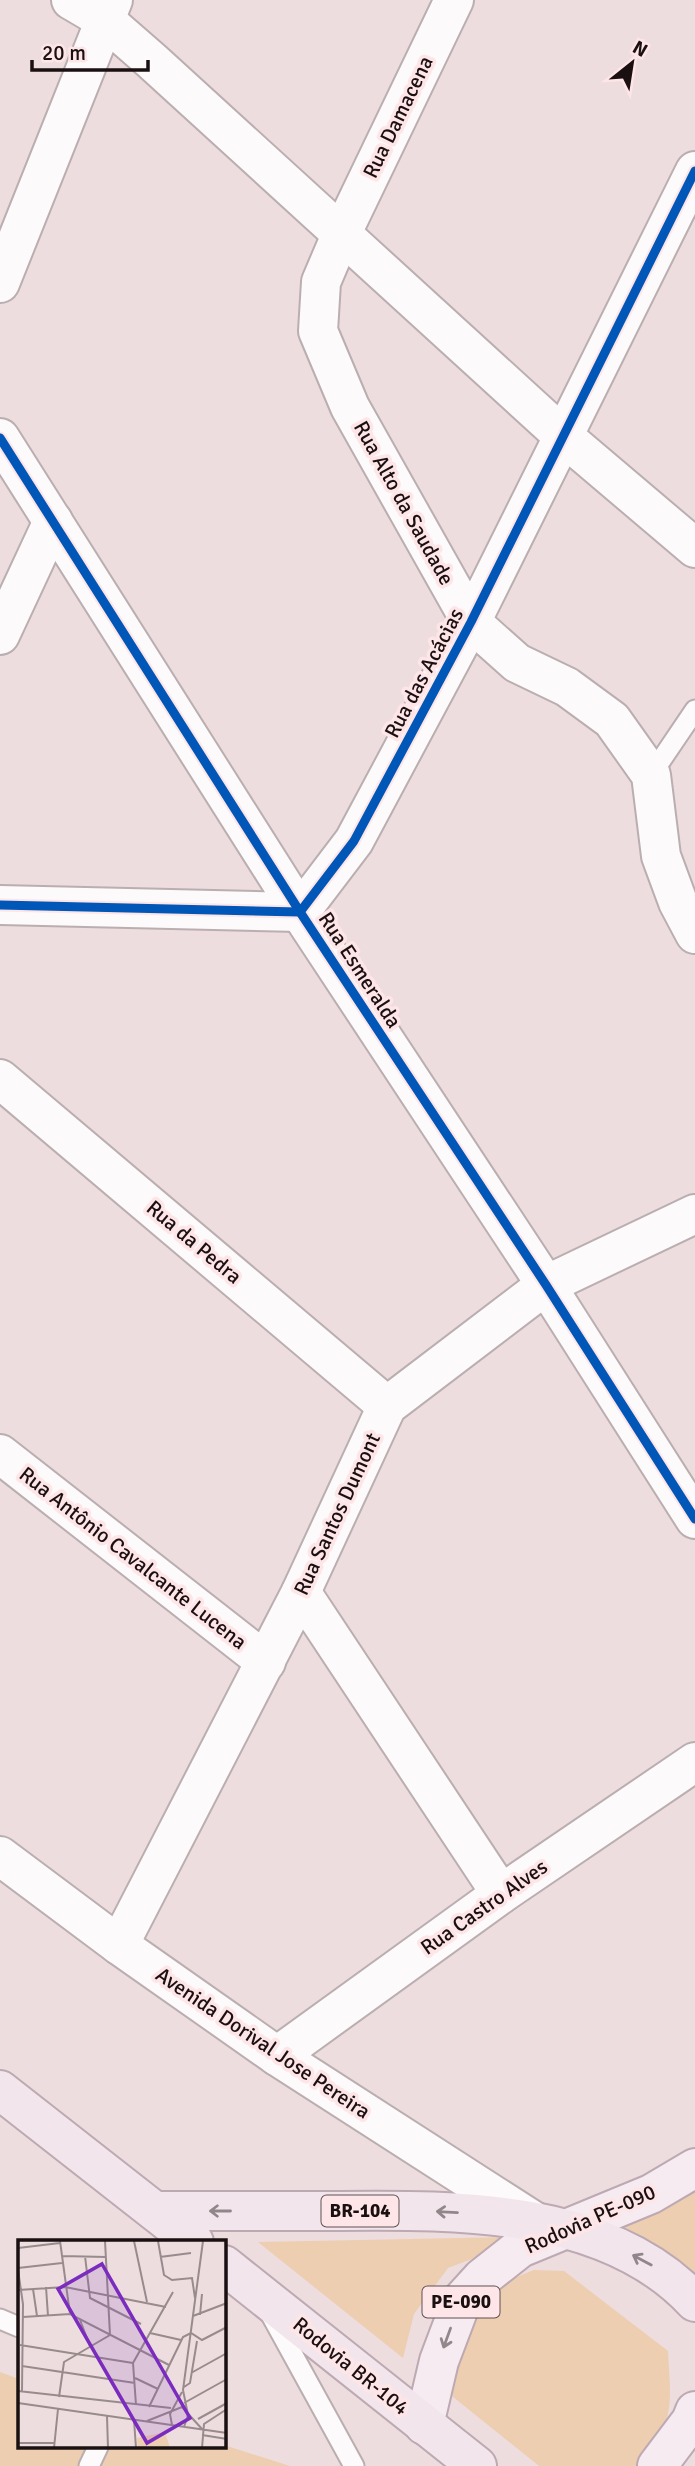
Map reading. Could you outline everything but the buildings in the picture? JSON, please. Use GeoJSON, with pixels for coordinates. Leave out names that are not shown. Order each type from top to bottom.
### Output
{"type":"FeatureCollection","features":[{"type":"Feature","properties":{"kind":"highway"},"geometry":{"type":"LineString","coordinates":[[2,2095],[191,2240]]}},
{"type":"Feature","properties":{"kind":"highway","name":"BR-104"},"geometry":{"type":"LineString","coordinates":[[155,2211],[410,2211],[458,2213],[547,2225],[617,2247],[652,2264],[676,2281],[695,2302]]}},
{"type":"Feature","properties":{"kind":"highway","name":"Rodovia BR-104"},"geometry":{"type":"LineString","coordinates":[[226,2267],[477,2466]]}},
{"type":"Feature","properties":{"kind":"main road","name":"Rodovia PE-090"},"geometry":{"type":"LineString","coordinates":[[424,2424],[439,2361],[462,2300],[482,2278],[547,2225],[651,2194],[695,2168]]}},
{"type":"Feature","properties":{"kind":"main road"},"geometry":{"type":"LineString","coordinates":[[657,2466],[691,2421],[695,2411]]}},
{"type":"Feature","properties":{"kind":"street"},"geometry":{"type":"LineString","coordinates":[[71,0],[109,10],[341,235],[563,436],[695,548]]}},
{"type":"Feature","properties":{"kind":"street","name":"Rua Damacena"},"geometry":{"type":"LineString","coordinates":[[341,235],[454,0]]}},
{"type":"Feature","properties":{"kind":"street"},"geometry":{"type":"LineString","coordinates":[[0,283],[109,10]]}},
{"type":"Feature","properties":{"kind":"street","name":"Rua das Acácias"},"geometry":{"type":"LineString","coordinates":[[300,912],[354,841],[471,622],[695,171]]}},
{"type":"Feature","properties":{"kind":"street","name":"Rua Alto da Saudade"},"geometry":{"type":"LineString","coordinates":[[341,235],[321,282],[318,331],[350,407],[471,622],[517,663],[567,687],[612,720],[651,775],[661,856],[678,902],[695,934]]}},
{"type":"Feature","properties":{"kind":"street","name":"Rua Esmeralda"},"geometry":{"type":"LineString","coordinates":[[0,438],[300,912],[547,1285],[695,1519]]}},
{"type":"Feature","properties":{"kind":"street"},"geometry":{"type":"LineString","coordinates":[[0,635],[53,521]]}},
{"type":"Feature","properties":{"kind":"street"},"geometry":{"type":"LineString","coordinates":[[0,905],[300,912]]}},
{"type":"Feature","properties":{"kind":"street","name":"Rua da Pedra"},"geometry":{"type":"LineString","coordinates":[[0,1079],[387,1406]]}},
{"type":"Feature","properties":{"kind":"street","name":"Rua Santos Dumont"},"geometry":{"type":"LineString","coordinates":[[119,1945],[301,1592],[387,1406],[547,1285],[695,1214]]}},
{"type":"Feature","properties":{"kind":"street","name":"Rua Antônio Cavalcante Lucena"},"geometry":{"type":"LineString","coordinates":[[0,1454],[265,1661]]}},
{"type":"Feature","properties":{"kind":"street"},"geometry":{"type":"LineString","coordinates":[[301,1592],[501,1894]]}},
{"type":"Feature","properties":{"kind":"street","name":"Rua Castro Alves"},"geometry":{"type":"LineString","coordinates":[[277,2056],[501,1894],[695,1762]]}},
{"type":"Feature","properties":{"kind":"street","name":"Avenida Dorival Jose Pereira"},"geometry":{"type":"LineString","coordinates":[[0,1857],[277,2056],[547,2225]]}},
{"type":"Feature","properties":{"kind":"lane"},"geometry":{"type":"LineString","coordinates":[[651,775],[695,710]]}},
{"type":"Feature","properties":{"kind":"lane"},"geometry":{"type":"LineString","coordinates":[[259,2292],[354,2466]]}},
{"type":"Feature","properties":{"kind":"lane"},"geometry":{"type":"LineString","coordinates":[[0,2319],[18,2327]]}},
{"type":"Feature","properties":{"kind":"lane"},"geometry":{"type":"LineString","coordinates":[[89,2466],[98,2448]]}},
{"type":"Feature","properties":{"kind":"shaded area"},"geometry":{"type":"Polygon","coordinates":[[[695,2179],[695,2289],[601,2228],[695,2179]]]}},
{"type":"Feature","properties":{"kind":"shaded area"},"geometry":{"type":"Polygon","coordinates":[[[510,2237],[485,2254],[448,2268],[414,2314],[403,2358],[258,2242],[510,2237]]]}},
{"type":"Feature","properties":{"kind":"shaded area"},"geometry":{"type":"Polygon","coordinates":[[[534,2270],[564,2271],[668,2351],[668,2413],[658,2439],[636,2466],[539,2466],[442,2388],[463,2318],[499,2284],[534,2270]]]}},
{"type":"Feature","properties":{"kind":"shaded area"},"geometry":{"type":"Polygon","coordinates":[[[0,2372],[18,2379],[18,2448],[226,2448],[226,2446],[290,2466],[0,2466],[0,2372]]]}},
{"type":"Feature","properties":{"kind":"cycle path"},"geometry":{"type":"LineString","coordinates":[[0,905],[300,912],[354,841],[471,622],[695,171]]}},
{"type":"Feature","properties":{"kind":"cycle path"},"geometry":{"type":"LineString","coordinates":[[0,438],[300,912],[546,1285],[695,1519]]}}]}
